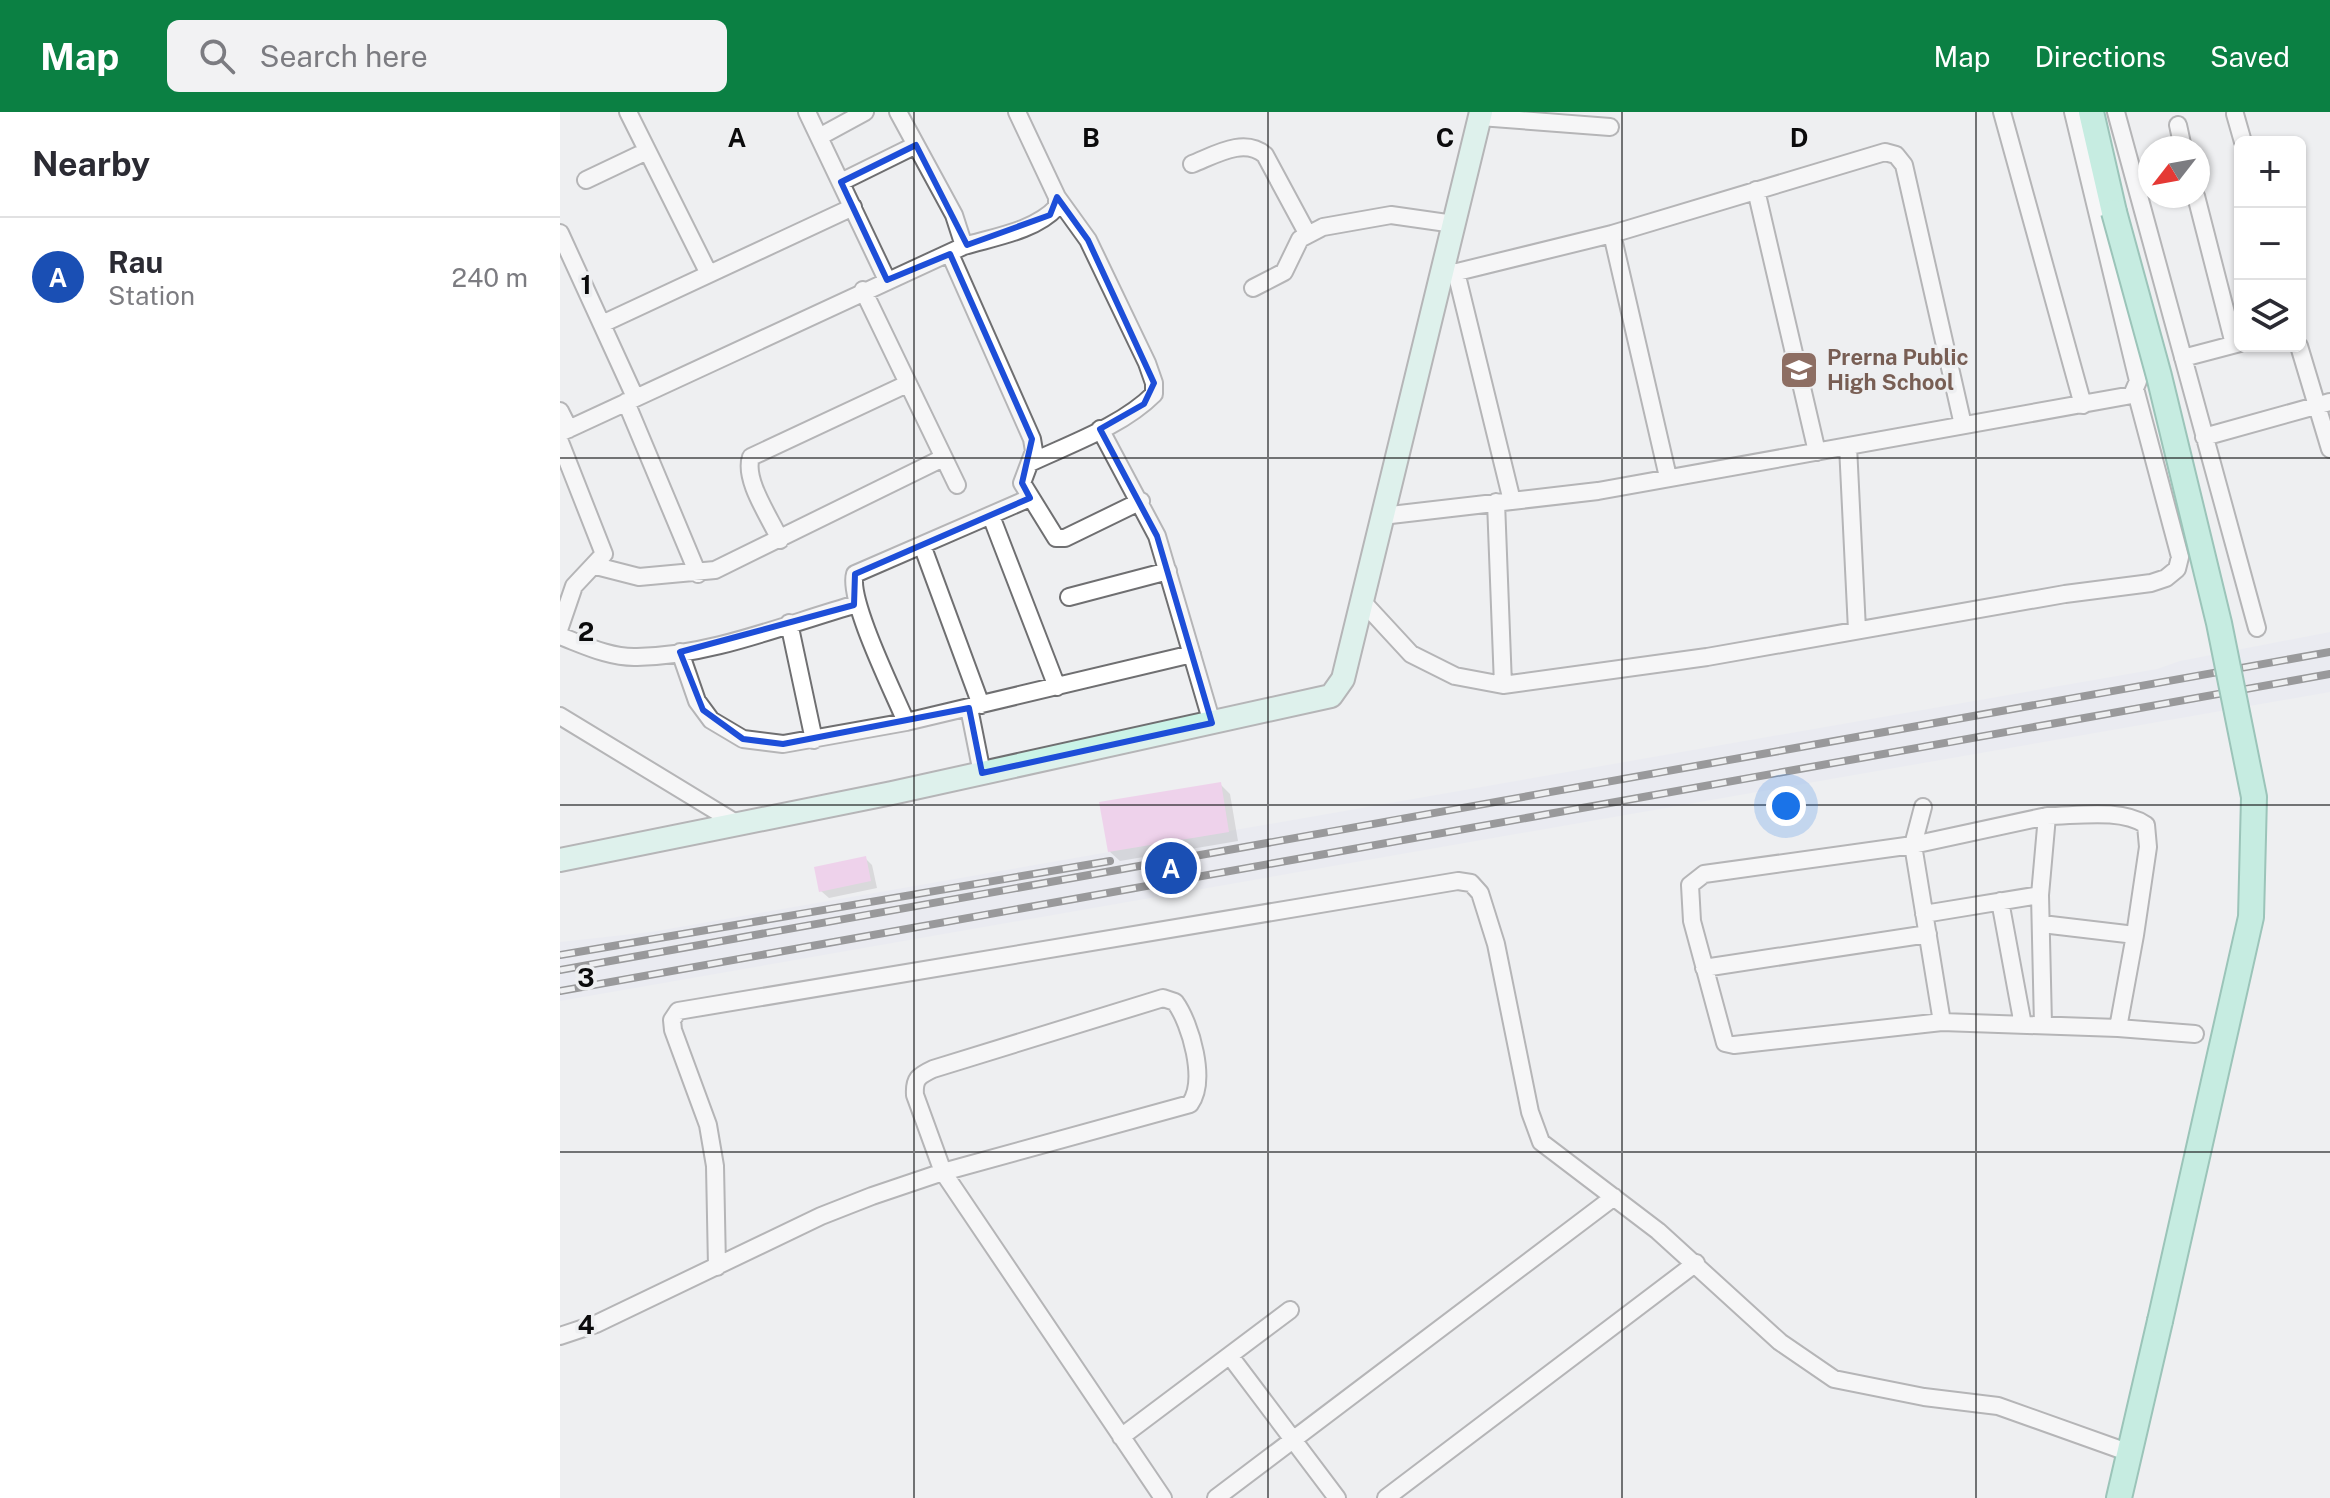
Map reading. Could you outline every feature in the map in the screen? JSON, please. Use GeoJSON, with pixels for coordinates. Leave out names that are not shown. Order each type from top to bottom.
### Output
{"type":"FeatureCollection","features":[{"type":"Feature","properties":{"kind":"main road"},"geometry":{"type":"LineString","coordinates":[[2091,112],[2219,623],[2254,797],[2251,917],[2119,1498]]}},
{"type":"Feature","properties":{"kind":"street"},"geometry":{"type":"LineString","coordinates":[[628,112],[709,274]]}},
{"type":"Feature","properties":{"kind":"street"},"geometry":{"type":"LineString","coordinates":[[807,112],[887,280]]}},
{"type":"Feature","properties":{"kind":"street"},"geometry":{"type":"LineString","coordinates":[[819,137],[865,112]]}},
{"type":"Feature","properties":{"kind":"street"},"geometry":{"type":"LineString","coordinates":[[898,112],[954,215],[957,250],[1032,439],[1030,463],[1022,483],[1030,498],[1056,538],[1065,538],[1141,501]]}},
{"type":"Feature","properties":{"kind":"street"},"geometry":{"type":"LineString","coordinates":[[1017,112],[1057,197],[1088,240],[1154,383],[1154,394],[1144,404],[1030,463]]}},
{"type":"Feature","properties":{"kind":"street"},"geometry":{"type":"LineString","coordinates":[[2002,112],[2083,405]]}},
{"type":"Feature","properties":{"kind":"street"},"geometry":{"type":"LineString","coordinates":[[1362,601],[1411,654],[1455,676],[1503,685],[1707,657],[2166,578],[2177,569],[2180,557],[2136,392],[2138,381],[2073,112]]}},
{"type":"Feature","properties":{"kind":"street"},"geometry":{"type":"LineString","coordinates":[[2116,112],[2257,628]]}},
{"type":"Feature","properties":{"kind":"street"},"geometry":{"type":"LineString","coordinates":[[560,860],[982,773],[1331,696],[1343,679],[1382,516],[1448,274],[1454,224],[1480,114],[1610,127]]}},
{"type":"Feature","properties":{"kind":"street"},"geometry":{"type":"LineString","coordinates":[[2235,114],[2241,136]]}},
{"type":"Feature","properties":{"kind":"street"},"geometry":{"type":"LineString","coordinates":[[2178,125],[2180,136]]}},
{"type":"Feature","properties":{"kind":"street"},"geometry":{"type":"LineString","coordinates":[[841,182],[916,145]]}},
{"type":"Feature","properties":{"kind":"street"},"geometry":{"type":"LineString","coordinates":[[1192,164],[1248,145],[1258,149],[1265,155],[1307,233]]}},
{"type":"Feature","properties":{"kind":"street"},"geometry":{"type":"LineString","coordinates":[[586,180],[647,151]]}},
{"type":"Feature","properties":{"kind":"street"},"geometry":{"type":"LineString","coordinates":[[1448,274],[1612,234],[1885,152],[1896,155],[1904,165],[1963,425]]}},
{"type":"Feature","properties":{"kind":"street"},"geometry":{"type":"LineString","coordinates":[[1756,190],[1817,452]]}},
{"type":"Feature","properties":{"kind":"street"},"geometry":{"type":"LineString","coordinates":[[563,435],[863,290],[957,250],[1021,229],[1050,215],[1057,207],[1057,197]]}},
{"type":"Feature","properties":{"kind":"street"},"geometry":{"type":"LineString","coordinates":[[602,324],[853,207]]}},
{"type":"Feature","properties":{"kind":"street"},"geometry":{"type":"LineString","coordinates":[[2199,208],[2234,332]]}},
{"type":"Feature","properties":{"kind":"street"},"geometry":{"type":"LineString","coordinates":[[1253,288],[1284,272],[1307,233],[1359,218],[1391,215],[1454,224]]}},
{"type":"Feature","properties":{"kind":"street"},"geometry":{"type":"LineString","coordinates":[[560,233],[602,324],[698,574]]}},
{"type":"Feature","properties":{"kind":"street"},"geometry":{"type":"LineString","coordinates":[[1612,234],[1668,477]]}},
{"type":"Feature","properties":{"kind":"street"},"geometry":{"type":"LineString","coordinates":[[1448,274],[1504,502],[1503,685]]}},
{"type":"Feature","properties":{"kind":"street"},"geometry":{"type":"LineString","coordinates":[[863,290],[957,485]]}},
{"type":"Feature","properties":{"kind":"street"},"geometry":{"type":"LineString","coordinates":[[2183,358],[2234,344]]}},
{"type":"Feature","properties":{"kind":"street"},"geometry":{"type":"LineString","coordinates":[[2302,352],[2323,403],[2330,449]]}},
{"type":"Feature","properties":{"kind":"street"},"geometry":{"type":"LineString","coordinates":[[780,540],[748,466],[751,457],[907,384]]}},
{"type":"Feature","properties":{"kind":"street"},"geometry":{"type":"LineString","coordinates":[[1382,516],[1598,491],[2083,405],[2136,392]]}},
{"type":"Feature","properties":{"kind":"street"},"geometry":{"type":"LineString","coordinates":[[2204,437],[2323,403]]}},
{"type":"Feature","properties":{"kind":"street"},"geometry":{"type":"LineString","coordinates":[[560,411],[563,435],[604,554],[596,566],[567,584],[560,627]]}},
{"type":"Feature","properties":{"kind":"street"},"geometry":{"type":"LineString","coordinates":[[1100,429],[1141,501],[1168,571],[1212,723]]}},
{"type":"Feature","properties":{"kind":"street"},"geometry":{"type":"LineString","coordinates":[[1848,446],[1857,630]]}},
{"type":"Feature","properties":{"kind":"street"},"geometry":{"type":"LineString","coordinates":[[596,566],[639,577],[698,574],[715,570],[943,458]]}},
{"type":"Feature","properties":{"kind":"street"},"geometry":{"type":"LineString","coordinates":[[906,722],[857,604],[852,582],[855,574],[1030,498]]}},
{"type":"Feature","properties":{"kind":"street"},"geometry":{"type":"LineString","coordinates":[[991,516],[1057,687]]}},
{"type":"Feature","properties":{"kind":"street"},"geometry":{"type":"LineString","coordinates":[[922,545],[975,706],[982,773]]}},
{"type":"Feature","properties":{"kind":"street"},"geometry":{"type":"LineString","coordinates":[[1069,597],[1168,571]]}},
{"type":"Feature","properties":{"kind":"street"},"geometry":{"type":"LineString","coordinates":[[560,636],[622,656],[701,650],[857,604]]}},
{"type":"Feature","properties":{"kind":"street"},"geometry":{"type":"LineString","coordinates":[[789,623],[814,740]]}},
{"type":"Feature","properties":{"kind":"street"},"geometry":{"type":"LineString","coordinates":[[680,652],[697,701],[723,730],[757,741],[783,744],[906,722],[1192,654]]}},
{"type":"Feature","properties":{"kind":"street"},"geometry":{"type":"LineString","coordinates":[[560,716],[736,823]]}},
{"type":"Feature","properties":{"kind":"street"},"geometry":{"type":"LineString","coordinates":[[1923,807],[1913,845],[1942,1022]]}},
{"type":"Feature","properties":{"kind":"street"},"geometry":{"type":"LineString","coordinates":[[2043,1025],[2040,895],[2047,816]]}},
{"type":"Feature","properties":{"kind":"street"},"geometry":{"type":"LineString","coordinates":[[2118,1028],[2148,847],[2146,825],[2138,819],[2047,816],[1913,845],[1704,874],[1690,885],[1688,895],[1704,968],[1725,1043],[1734,1045],[1942,1022],[2195,1034]]}},
{"type":"Feature","properties":{"kind":"street"},"geometry":{"type":"LineString","coordinates":[[717,1267],[715,1166],[708,1125],[673,1030],[672,1020],[678,1011],[1458,881],[1471,883],[1484,905],[1536,1133],[1552,1151],[1696,1263],[1780,1342],[1834,1379],[1909,1394],[1998,1406],[2032,1415],[2105,1447],[2130,1453]]}},
{"type":"Feature","properties":{"kind":"street"},"geometry":{"type":"LineString","coordinates":[[1924,914],[2040,895]]}},
{"type":"Feature","properties":{"kind":"street"},"geometry":{"type":"LineString","coordinates":[[2000,901],[2023,1025]]}},
{"type":"Feature","properties":{"kind":"street"},"geometry":{"type":"LineString","coordinates":[[2042,924],[2135,935]]}},
{"type":"Feature","properties":{"kind":"street"},"geometry":{"type":"LineString","coordinates":[[1704,968],[1928,934]]}},
{"type":"Feature","properties":{"kind":"street"},"geometry":{"type":"LineString","coordinates":[[560,1336],[596,1324],[821,1216],[943,1172],[1190,1104],[1197,1095],[1198,1082],[1185,1023],[1175,1002],[1163,998],[919,1075],[914,1083],[915,1095],[943,1172],[1163,1498]]}},
{"type":"Feature","properties":{"kind":"street"},"geometry":{"type":"LineString","coordinates":[[1216,1498],[1614,1197]]}},
{"type":"Feature","properties":{"kind":"street"},"geometry":{"type":"LineString","coordinates":[[1386,1498],[1696,1263]]}},
{"type":"Feature","properties":{"kind":"street"},"geometry":{"type":"LineString","coordinates":[[1121,1437],[1290,1310]]}},
{"type":"Feature","properties":{"kind":"street"},"geometry":{"type":"LineString","coordinates":[[1230,1356],[1337,1498]]}},
{"type":"Feature","properties":{"kind":"highlighted area"},"geometry":{"type":"Polygon","coordinates":[[[916,145],[967,245],[1050,215],[1057,197],[1088,240],[1154,383],[1144,404],[1100,429],[1157,536],[1212,723],[982,773],[969,708],[783,744],[743,739],[703,710],[680,652],[854,605],[855,574],[1030,498],[1022,483],[1032,439],[950,254],[887,280],[841,182],[916,145]]]}},
{"type":"Feature","properties":{"kind":"shaded area"},"geometry":{"type":"Polygon","coordinates":[[[2330,632],[2330,692],[560,1001],[560,942],[651,932],[2157,669],[2180,661],[2330,632]]]}},
{"type":"Feature","properties":{"kind":"building"},"geometry":{"type":"Polygon","coordinates":[[[1221,782],[1229,832],[1108,852],[1099,802],[1221,782]]]}},
{"type":"Feature","properties":{"kind":"building"},"geometry":{"type":"Polygon","coordinates":[[[866,856],[871,881],[819,892],[814,867],[866,856]]]}},
{"type":"Feature","properties":{"kind":"railway"},"geometry":{"type":"LineString","coordinates":[[560,970],[2330,652]]}},
{"type":"Feature","properties":{"kind":"railway"},"geometry":{"type":"LineString","coordinates":[[560,991],[2330,674]]}},
{"type":"Feature","properties":{"kind":"railway"},"geometry":{"type":"LineString","coordinates":[[560,955],[1110,861]]}},
{"type":"Feature","properties":{"kind":"place","name":"Prerna Public High School"},"geometry":{"type":"Point","coordinates":[1799,370]}},
{"type":"Feature","properties":{"kind":"place","name":"Rau"},"geometry":{"type":"Point","coordinates":[1171,868]}}]}
